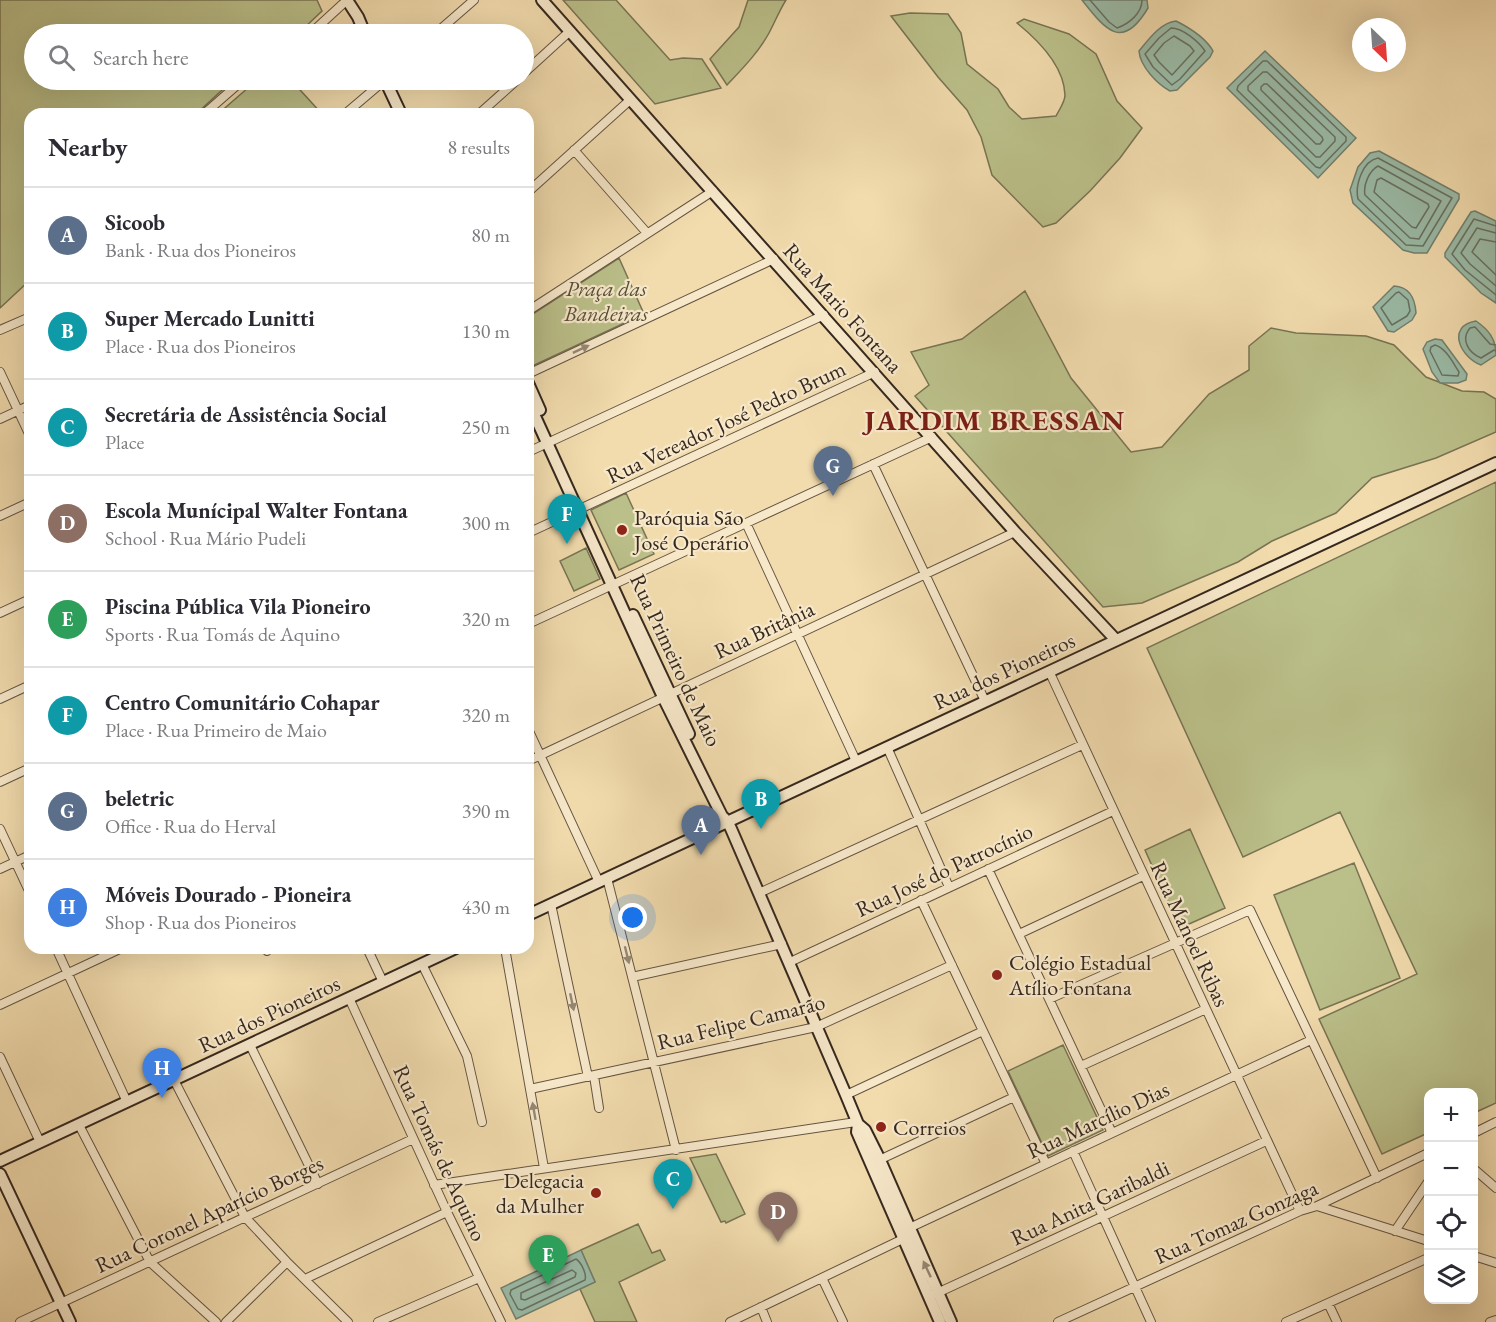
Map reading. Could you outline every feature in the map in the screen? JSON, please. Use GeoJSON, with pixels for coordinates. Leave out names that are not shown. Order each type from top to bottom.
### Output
{"type":"FeatureCollection","features":[{"type":"Feature","properties":{"kind":"main road"},"geometry":{"type":"LineString","coordinates":[[347,0],[354,24]]}},
{"type":"Feature","properties":{"kind":"main road"},"geometry":{"type":"LineString","coordinates":[[347,0],[361,24]]}},
{"type":"Feature","properties":{"kind":"main road","name":"Rua Mario Fontana"},"geometry":{"type":"LineString","coordinates":[[542,0],[1015,532],[1116,640]]}},
{"type":"Feature","properties":{"kind":"main road"},"geometry":{"type":"LineString","coordinates":[[387,90],[393,108]]}},
{"type":"Feature","properties":{"kind":"main road"},"geometry":{"type":"LineString","coordinates":[[388,90],[398,108]]}},
{"type":"Feature","properties":{"kind":"main road","name":"Rua Primeiro de Maio"},"geometry":{"type":"LineString","coordinates":[[534,399],[550,442]]}},
{"type":"Feature","properties":{"kind":"main road","name":"Rua Primeiro de Maio"},"geometry":{"type":"LineString","coordinates":[[534,412],[550,442],[722,816],[728,822],[846,1095],[857,1123],[857,1132],[876,1162],[933,1295],[940,1322]]}},
{"type":"Feature","properties":{"kind":"main road","name":"Rua dos Pioneiros"},"geometry":{"type":"LineString","coordinates":[[534,912],[1496,463]]}},
{"type":"Feature","properties":{"kind":"main road","name":"Rua dos Pioneiros"},"geometry":{"type":"LineString","coordinates":[[0,1161],[443,954]]}},
{"type":"Feature","properties":{"kind":"main road"},"geometry":{"type":"LineString","coordinates":[[0,1174],[70,1322]]}},
{"type":"Feature","properties":{"kind":"main road","name":"Rua Primeiro de Maio"},"geometry":{"type":"LineString","coordinates":[[933,1295],[951,1322]]}},
{"type":"Feature","properties":{"kind":"street"},"geometry":{"type":"LineString","coordinates":[[321,24],[347,0]]}},
{"type":"Feature","properties":{"kind":"street"},"geometry":{"type":"LineString","coordinates":[[446,24],[474,0]]}},
{"type":"Feature","properties":{"kind":"street"},"geometry":{"type":"LineString","coordinates":[[534,65],[570,31]]}},
{"type":"Feature","properties":{"kind":"street"},"geometry":{"type":"LineString","coordinates":[[211,108],[232,90]]}},
{"type":"Feature","properties":{"kind":"street"},"geometry":{"type":"LineString","coordinates":[[352,108],[372,90]]}},
{"type":"Feature","properties":{"kind":"street"},"geometry":{"type":"LineString","coordinates":[[486,108],[506,90]]}},
{"type":"Feature","properties":{"kind":"street"},"geometry":{"type":"LineString","coordinates":[[534,187],[630,100]]}},
{"type":"Feature","properties":{"kind":"street"},"geometry":{"type":"LineString","coordinates":[[574,150],[647,233]]}},
{"type":"Feature","properties":{"kind":"street"},"geometry":{"type":"LineString","coordinates":[[534,307],[713,191]]}},
{"type":"Feature","properties":{"kind":"street"},"geometry":{"type":"LineString","coordinates":[[534,371],[774,259]]}},
{"type":"Feature","properties":{"kind":"street"},"geometry":{"type":"LineString","coordinates":[[534,449],[824,315]]}},
{"type":"Feature","properties":{"kind":"street"},"geometry":{"type":"LineString","coordinates":[[0,330],[24,319]]}},
{"type":"Feature","properties":{"kind":"street"},"geometry":{"type":"LineString","coordinates":[[0,372],[24,424]]}},
{"type":"Feature","properties":{"kind":"street","name":"Rua Vereador José Pedro Brum"},"geometry":{"type":"LineString","coordinates":[[534,530],[875,372]]}},
{"type":"Feature","properties":{"kind":"street"},"geometry":{"type":"LineString","coordinates":[[0,419],[24,408]]}},
{"type":"Feature","properties":{"kind":"street"},"geometry":{"type":"LineString","coordinates":[[534,621],[932,437]]}},
{"type":"Feature","properties":{"kind":"street"},"geometry":{"type":"LineString","coordinates":[[873,464],[985,701]]}},
{"type":"Feature","properties":{"kind":"street"},"geometry":{"type":"LineString","coordinates":[[0,516],[24,505]]}},
{"type":"Feature","properties":{"kind":"street"},"geometry":{"type":"LineString","coordinates":[[746,523],[856,762]]}},
{"type":"Feature","properties":{"kind":"street","name":"Rua Britânia"},"geometry":{"type":"LineString","coordinates":[[534,758],[1015,532]]}},
{"type":"Feature","properties":{"kind":"street"},"geometry":{"type":"LineString","coordinates":[[0,613],[24,602]]}},
{"type":"Feature","properties":{"kind":"street","name":"Rua Manoel Ribas"},"geometry":{"type":"LineString","coordinates":[[1049,671],[1300,1211]]}},
{"type":"Feature","properties":{"kind":"street"},"geometry":{"type":"LineString","coordinates":[[0,699],[24,688]]}},
{"type":"Feature","properties":{"kind":"street"},"geometry":{"type":"LineString","coordinates":[[534,742],[603,880],[632,976],[676,1150]]}},
{"type":"Feature","properties":{"kind":"street"},"geometry":{"type":"LineString","coordinates":[[759,893],[1082,745]]}},
{"type":"Feature","properties":{"kind":"street"},"geometry":{"type":"LineString","coordinates":[[887,747],[949,887]]}},
{"type":"Feature","properties":{"kind":"street"},"geometry":{"type":"LineString","coordinates":[[0,782],[24,771]]}},
{"type":"Feature","properties":{"kind":"street","name":"Rua José do Patrocínio"},"geometry":{"type":"LineString","coordinates":[[790,962],[1113,811]]}},
{"type":"Feature","properties":{"kind":"street"},"geometry":{"type":"LineString","coordinates":[[0,829],[24,881]]}},
{"type":"Feature","properties":{"kind":"street"},"geometry":{"type":"LineString","coordinates":[[0,869],[24,858]]}},
{"type":"Feature","properties":{"kind":"street"},"geometry":{"type":"LineString","coordinates":[[988,869],[1112,1133]]}},
{"type":"Feature","properties":{"kind":"street"},"geometry":{"type":"LineString","coordinates":[[1019,934],[1143,876]]}},
{"type":"Feature","properties":{"kind":"street"},"geometry":{"type":"LineString","coordinates":[[921,900],[1046,1164]]}},
{"type":"Feature","properties":{"kind":"street"},"geometry":{"type":"LineString","coordinates":[[551,904],[599,1108]]}},
{"type":"Feature","properties":{"kind":"street"},"geometry":{"type":"LineString","coordinates":[[1049,999],[1250,910],[1377,1178]]}},
{"type":"Feature","properties":{"kind":"street"},"geometry":{"type":"LineString","coordinates":[[632,976],[782,944]]}},
{"type":"Feature","properties":{"kind":"street"},"geometry":{"type":"LineString","coordinates":[[59,954],[127,1102]]}},
{"type":"Feature","properties":{"kind":"street"},"geometry":{"type":"LineString","coordinates":[[0,1005],[109,954]]}},
{"type":"Feature","properties":{"kind":"street"},"geometry":{"type":"LineString","coordinates":[[371,954],[383,982]]}},
{"type":"Feature","properties":{"kind":"street"},"geometry":{"type":"LineString","coordinates":[[506,954],[544,1168]]}},
{"type":"Feature","properties":{"kind":"street"},"geometry":{"type":"LineString","coordinates":[[422,964],[467,1056],[482,1122]]}},
{"type":"Feature","properties":{"kind":"street","name":"Rua Felipe Camarão"},"geometry":{"type":"LineString","coordinates":[[530,1089],[816,1027],[952,965]]}},
{"type":"Feature","properties":{"kind":"street","name":"Rua Tomás de Aquino"},"geometry":{"type":"LineString","coordinates":[[349,998],[434,1185],[501,1322]]}},
{"type":"Feature","properties":{"kind":"street"},"geometry":{"type":"LineString","coordinates":[[1081,1066],[1206,1009]]}},
{"type":"Feature","properties":{"kind":"street"},"geometry":{"type":"LineString","coordinates":[[846,1095],[983,1031]]}},
{"type":"Feature","properties":{"kind":"street","name":"Rua Marcílio Dias"},"geometry":{"type":"LineString","coordinates":[[730,1322],[1046,1164],[1311,1040]]}},
{"type":"Feature","properties":{"kind":"street"},"geometry":{"type":"LineString","coordinates":[[250,1045],[318,1184]]}},
{"type":"Feature","properties":{"kind":"street"},"geometry":{"type":"LineString","coordinates":[[0,1057],[40,1142]]}},
{"type":"Feature","properties":{"kind":"street"},"geometry":{"type":"LineString","coordinates":[[174,1080],[245,1217],[348,1322]]}},
{"type":"Feature","properties":{"kind":"street"},"geometry":{"type":"LineString","coordinates":[[876,1162],[1014,1097]]}},
{"type":"Feature","properties":{"kind":"street"},"geometry":{"type":"LineString","coordinates":[[434,1185],[857,1123]]}},
{"type":"Feature","properties":{"kind":"street"},"geometry":{"type":"LineString","coordinates":[[79,1125],[150,1262],[216,1322]]}},
{"type":"Feature","properties":{"kind":"street"},"geometry":{"type":"LineString","coordinates":[[1478,1131],[1494,1126]]}},
{"type":"Feature","properties":{"kind":"street","name":"Rua Coronel Aparício Borges"},"geometry":{"type":"LineString","coordinates":[[20,1322],[413,1139]]}},
{"type":"Feature","properties":{"kind":"street","name":"Rua Anita Garibaldi"},"geometry":{"type":"LineString","coordinates":[[933,1295],[1266,1141]]}},
{"type":"Feature","properties":{"kind":"street"},"geometry":{"type":"LineString","coordinates":[[1073,1151],[1151,1322]]}},
{"type":"Feature","properties":{"kind":"street","name":"Rua Tomaz Gonzaga"},"geometry":{"type":"LineString","coordinates":[[1058,1322],[1424,1156]]}},
{"type":"Feature","properties":{"kind":"street"},"geometry":{"type":"LineString","coordinates":[[1478,1173],[1496,1188]]}},
{"type":"Feature","properties":{"kind":"street"},"geometry":{"type":"LineString","coordinates":[[1395,1231],[1424,1188]]}},
{"type":"Feature","properties":{"kind":"street"},"geometry":{"type":"LineString","coordinates":[[1317,1206],[1424,1240]]}},
{"type":"Feature","properties":{"kind":"street"},"geometry":{"type":"LineString","coordinates":[[305,1279],[447,1212]]}},
{"type":"Feature","properties":{"kind":"street"},"geometry":{"type":"LineString","coordinates":[[1478,1258],[1496,1263]]}},
{"type":"Feature","properties":{"kind":"street"},"geometry":{"type":"LineString","coordinates":[[1286,1322],[1424,1260]]}},
{"type":"Feature","properties":{"kind":"street"},"geometry":{"type":"LineString","coordinates":[[226,1322],[287,1262]]}},
{"type":"Feature","properties":{"kind":"street"},"geometry":{"type":"LineString","coordinates":[[378,1322],[479,1278]]}},
{"type":"Feature","properties":{"kind":"street"},"geometry":{"type":"LineString","coordinates":[[822,1278],[843,1322]]}},
{"type":"Feature","properties":{"kind":"street"},"geometry":{"type":"LineString","coordinates":[[1328,1303],[1337,1322]]}},
{"type":"Feature","properties":{"kind":"street"},"geometry":{"type":"LineString","coordinates":[[761,1307],[767,1322]]}},
{"type":"Feature","properties":{"kind":"street"},"geometry":{"type":"LineString","coordinates":[[1490,1322],[1496,1320]]}},
{"type":"Feature","properties":{"kind":"green space"},"geometry":{"type":"Polygon","coordinates":[[[0,0],[317,0],[322,11],[308,24],[24,24],[24,90],[222,90],[203,108],[24,108],[24,286],[0,308],[0,0]]]}},
{"type":"Feature","properties":{"kind":"green space"},"geometry":{"type":"Polygon","coordinates":[[[563,0],[616,0],[670,60],[702,59],[721,88],[655,104],[563,0]]]}},
{"type":"Feature","properties":{"kind":"green space"},"geometry":{"type":"Polygon","coordinates":[[[748,0],[786,0],[760,47],[727,85],[710,59],[739,27],[748,0]]]}},
{"type":"Feature","properties":{"kind":"green space"},"geometry":{"type":"Polygon","coordinates":[[[910,13],[948,14],[961,33],[967,64],[998,89],[1009,107],[1022,119],[1056,116],[1065,95],[1064,84],[1055,64],[1041,45],[1017,23],[1024,19],[1069,34],[1096,54],[1117,101],[1142,128],[1120,158],[1090,191],[1056,223],[1043,227],[992,175],[981,137],[967,110],[938,77],[891,16],[910,13]]]}},
{"type":"Feature","properties":{"kind":"green space"},"geometry":{"type":"Polygon","coordinates":[[[246,90],[300,90],[317,108],[225,108],[246,90]]]}},
{"type":"Feature","properties":{"kind":"green space","name":"Praça das Bandeiras"},"geometry":{"type":"Polygon","coordinates":[[[619,258],[644,314],[534,365],[534,313],[619,258]]]}},
{"type":"Feature","properties":{"kind":"green space"},"geometry":{"type":"Polygon","coordinates":[[[1025,291],[1071,378],[1131,452],[1162,447],[1209,394],[1249,370],[1249,346],[1271,328],[1296,333],[1366,336],[1394,345],[1426,377],[1462,391],[1484,392],[1496,399],[1496,432],[1436,458],[1372,478],[1336,513],[1272,541],[1238,562],[1142,603],[1103,607],[915,396],[929,385],[911,352],[962,339],[1025,291]]]}},
{"type":"Feature","properties":{"kind":"green space"},"geometry":{"type":"Polygon","coordinates":[[[1496,482],[1496,1103],[1478,1111],[1478,1088],[1424,1088],[1424,1135],[1382,1154],[1319,1019],[1417,974],[1340,812],[1243,857],[1147,648],[1496,482]]]}},
{"type":"Feature","properties":{"kind":"green space"},"geometry":{"type":"Polygon","coordinates":[[[626,493],[654,554],[619,570],[591,510],[626,493]]]}},
{"type":"Feature","properties":{"kind":"green space"},"geometry":{"type":"Polygon","coordinates":[[[586,548],[600,579],[574,591],[560,561],[586,548]]]}},
{"type":"Feature","properties":{"kind":"green space"},"geometry":{"type":"Polygon","coordinates":[[[1190,829],[1225,908],[1180,928],[1145,850],[1190,829]]]}},
{"type":"Feature","properties":{"kind":"green space"},"geometry":{"type":"Polygon","coordinates":[[[1354,863],[1400,978],[1320,1010],[1274,895],[1354,863]]]}},
{"type":"Feature","properties":{"kind":"green space"},"geometry":{"type":"Polygon","coordinates":[[[1063,1045],[1103,1130],[1048,1156],[1008,1071],[1063,1045]]]}},
{"type":"Feature","properties":{"kind":"green space"},"geometry":{"type":"Polygon","coordinates":[[[716,1154],[745,1214],[726,1223],[721,1222],[690,1158],[716,1154]]]}},
{"type":"Feature","properties":{"kind":"green space"},"geometry":{"type":"Polygon","coordinates":[[[638,1224],[652,1253],[660,1250],[665,1260],[619,1282],[637,1322],[595,1322],[580,1289],[595,1282],[581,1250],[638,1224]]]}},
{"type":"Feature","properties":{"kind":"water"},"geometry":{"type":"Polygon","coordinates":[[[1082,0],[1147,0],[1148,8],[1139,21],[1130,29],[1122,32],[1106,27],[1082,0]]]}},
{"type":"Feature","properties":{"kind":"water"},"geometry":{"type":"Polygon","coordinates":[[[1176,21],[1197,33],[1213,51],[1210,57],[1177,90],[1170,91],[1150,74],[1142,63],[1139,51],[1160,28],[1176,21]]]}},
{"type":"Feature","properties":{"kind":"water"},"geometry":{"type":"Polygon","coordinates":[[[1265,51],[1356,138],[1318,178],[1227,88],[1265,51]]]}},
{"type":"Feature","properties":{"kind":"water"},"geometry":{"type":"Polygon","coordinates":[[[1379,151],[1459,194],[1459,199],[1427,253],[1403,250],[1353,203],[1350,190],[1358,167],[1370,153],[1379,151]]]}},
{"type":"Feature","properties":{"kind":"water"},"geometry":{"type":"Polygon","coordinates":[[[1475,211],[1496,221],[1496,303],[1481,293],[1445,257],[1445,253],[1471,212],[1475,211]]]}},
{"type":"Feature","properties":{"kind":"water"},"geometry":{"type":"Polygon","coordinates":[[[1394,286],[1411,294],[1416,313],[1412,320],[1394,332],[1388,331],[1373,307],[1394,286]]]}},
{"type":"Feature","properties":{"kind":"water"},"geometry":{"type":"Polygon","coordinates":[[[1476,321],[1491,335],[1496,349],[1496,355],[1481,365],[1467,355],[1459,342],[1461,329],[1476,321]]]}},
{"type":"Feature","properties":{"kind":"water"},"geometry":{"type":"Polygon","coordinates":[[[1435,339],[1442,340],[1467,374],[1466,380],[1458,383],[1440,383],[1432,372],[1423,349],[1427,342],[1435,339]]]}},
{"type":"Feature","properties":{"kind":"water"},"geometry":{"type":"Polygon","coordinates":[[[581,1250],[595,1282],[516,1319],[501,1288],[581,1250]]]}},
{"type":"Feature","properties":{"kind":"place","name":"beletric"},"geometry":{"type":"Point","coordinates":[833,496]}},
{"type":"Feature","properties":{"kind":"place","name":"Paróquia São José Operário"},"geometry":{"type":"Point","coordinates":[622,530]}},
{"type":"Feature","properties":{"kind":"place","name":"Centro Comunitário Cohapar"},"geometry":{"type":"Point","coordinates":[567,544]}},
{"type":"Feature","properties":{"kind":"place","name":"Super Mercado Lunitti"},"geometry":{"type":"Point","coordinates":[761,829]}},
{"type":"Feature","properties":{"kind":"place","name":"Sicoob"},"geometry":{"type":"Point","coordinates":[701,855]}},
{"type":"Feature","properties":{"kind":"place","name":"Colégio Estadual Atílio Fontana"},"geometry":{"type":"Point","coordinates":[997,975]}},
{"type":"Feature","properties":{"kind":"place","name":"Móveis Dourado - Pioneira"},"geometry":{"type":"Point","coordinates":[162,1098]}},
{"type":"Feature","properties":{"kind":"place","name":"Correios"},"geometry":{"type":"Point","coordinates":[881,1127]}},
{"type":"Feature","properties":{"kind":"place","name":"Delegacia da Mulher"},"geometry":{"type":"Point","coordinates":[596,1193]}},
{"type":"Feature","properties":{"kind":"place","name":"Secretária de Assistência Social"},"geometry":{"type":"Point","coordinates":[673,1209]}},
{"type":"Feature","properties":{"kind":"place","name":"Escola Munícipal Walter Fontana"},"geometry":{"type":"Point","coordinates":[778,1242]}},
{"type":"Feature","properties":{"kind":"place","name":"Piscina Pública Vila Pioneiro"},"geometry":{"type":"Point","coordinates":[548,1285]}},
{"type":"Feature","properties":{"kind":"district","name":"JARDIM BRESSAN"},"geometry":{"type":"Point","coordinates":[995,420]}}]}
